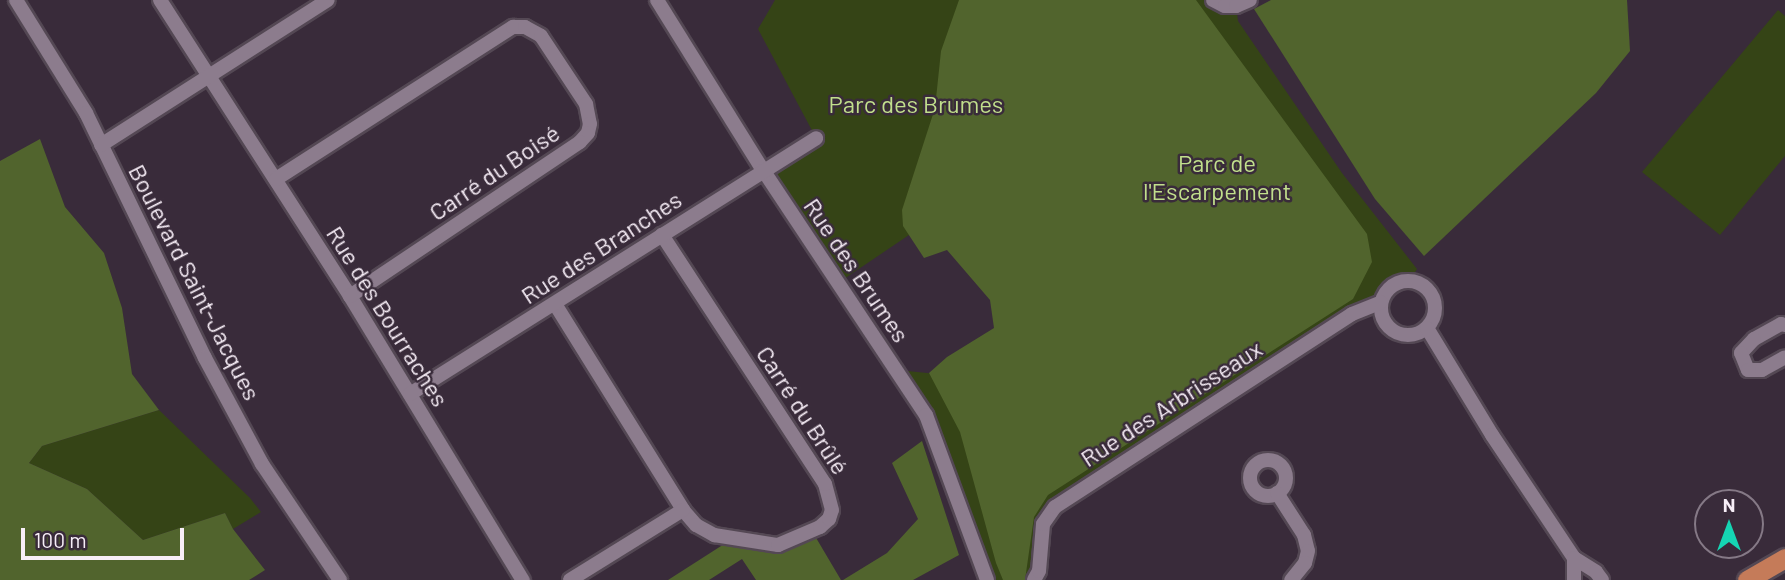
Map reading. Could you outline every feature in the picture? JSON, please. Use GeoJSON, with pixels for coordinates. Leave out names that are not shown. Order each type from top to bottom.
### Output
{"type":"FeatureCollection","features":[{"type":"Feature","properties":{"kind":"main road"},"geometry":{"type":"LineString","coordinates":[[1747,580],[1785,558]]}},
{"type":"Feature","properties":{"kind":"street","name":"Boulevard Saint-Jacques"},"geometry":{"type":"LineString","coordinates":[[16,0],[86,113],[205,358],[262,464],[340,580]]}},
{"type":"Feature","properties":{"kind":"street","name":"Rue des Bourraches"},"geometry":{"type":"LineString","coordinates":[[160,0],[350,296],[523,580]]}},
{"type":"Feature","properties":{"kind":"street"},"geometry":{"type":"LineString","coordinates":[[101,145],[328,0]]}},
{"type":"Feature","properties":{"kind":"street","name":"Rue des Brumes"},"geometry":{"type":"LineString","coordinates":[[657,0],[763,170],[926,415],[987,580]]}},
{"type":"Feature","properties":{"kind":"street"},"geometry":{"type":"LineString","coordinates":[[1213,0],[1225,6],[1236,6],[1250,0]]}},
{"type":"Feature","properties":{"kind":"street","name":"Carré du Boisé"},"geometry":{"type":"LineString","coordinates":[[276,179],[513,27],[535,30],[541,36],[586,104],[590,124],[580,142],[350,296]]}},
{"type":"Feature","properties":{"kind":"street","name":"Rue des Branches"},"geometry":{"type":"LineString","coordinates":[[410,394],[816,138]]}},
{"type":"Feature","properties":{"kind":"street","name":"Carré du Brûlé"},"geometry":{"type":"LineString","coordinates":[[555,304],[683,510],[696,525],[713,535],[778,545],[820,527],[829,519],[832,510],[825,484],[662,235]]}},
{"type":"Feature","properties":{"kind":"street"},"geometry":{"type":"LineString","coordinates":[[1410,280],[1423,284],[1431,292],[1436,304],[1434,317],[1427,328],[1416,335],[1403,335],[1392,331],[1384,322],[1381,302],[1386,291],[1396,283],[1410,280]]}},
{"type":"Feature","properties":{"kind":"street","name":"Rue des Arbrisseaux"},"geometry":{"type":"LineString","coordinates":[[1034,580],[1039,571],[1043,524],[1055,507],[1352,314],[1381,302]]}},
{"type":"Feature","properties":{"kind":"street"},"geometry":{"type":"LineString","coordinates":[[1785,325],[1781,324],[1754,338],[1741,352],[1748,370],[1762,370],[1785,357]]}},
{"type":"Feature","properties":{"kind":"street"},"geometry":{"type":"LineString","coordinates":[[1427,328],[1492,435],[1574,558],[1596,572],[1602,580]]}},
{"type":"Feature","properties":{"kind":"street"},"geometry":{"type":"LineString","coordinates":[[1278,493],[1304,536],[1308,551],[1305,563],[1291,580]]}},
{"type":"Feature","properties":{"kind":"street"},"geometry":{"type":"LineString","coordinates":[[570,580],[683,510]]}},
{"type":"Feature","properties":{"kind":"street"},"geometry":{"type":"LineString","coordinates":[[1574,558],[1574,580]]}},
{"type":"Feature","properties":{"kind":"green space"},"geometry":{"type":"Polygon","coordinates":[[[775,0],[1213,0],[1236,6],[1238,21],[1342,173],[1417,269],[1410,280],[1396,283],[1386,291],[1381,302],[1055,507],[1034,580],[987,580],[944,459],[897,370],[1060,386],[1057,135],[838,283],[763,170],[816,138],[758,29],[775,0]]]}},
{"type":"Feature","properties":{"kind":"green space","name":"Parc de l'Escarpement"},"geometry":{"type":"Polygon","coordinates":[[[959,0],[1196,0],[1367,234],[1372,262],[1353,299],[1048,495],[1034,517],[1025,580],[1003,580],[960,432],[929,373],[947,357],[994,328],[990,300],[947,250],[924,258],[903,226],[902,210],[935,108],[941,51],[959,0]]]}},
{"type":"Feature","properties":{"kind":"green space"},"geometry":{"type":"Polygon","coordinates":[[[1271,0],[1627,0],[1630,51],[1596,93],[1424,256],[1375,199],[1254,9],[1271,0]]]}},
{"type":"Feature","properties":{"kind":"green space"},"geometry":{"type":"Polygon","coordinates":[[[1778,10],[1785,16],[1785,156],[1720,235],[1642,172],[1778,10]]]}},
{"type":"Feature","properties":{"kind":"green space"},"geometry":{"type":"Polygon","coordinates":[[[40,139],[65,207],[104,253],[122,308],[132,374],[159,410],[42,446],[29,463],[87,489],[143,540],[225,513],[233,529],[265,570],[249,580],[0,580],[0,161],[40,139]]]}},
{"type":"Feature","properties":{"kind":"green space"},"geometry":{"type":"Polygon","coordinates":[[[159,410],[250,498],[261,512],[233,529],[225,513],[143,540],[87,489],[29,463],[42,446],[159,410]]]}},
{"type":"Feature","properties":{"kind":"green space"},"geometry":{"type":"Polygon","coordinates":[[[922,441],[959,555],[913,580],[843,580],[887,553],[918,519],[892,463],[922,441]]]}},
{"type":"Feature","properties":{"kind":"green space"},"geometry":{"type":"Polygon","coordinates":[[[812,531],[841,580],[756,580],[742,559],[709,580],[668,580],[732,539],[759,544],[812,531]]]}},
{"type":"Feature","properties":{"kind":"park label","name":"Parc des Brumes"},"geometry":{"type":"Point","coordinates":[916,104]}}]}
